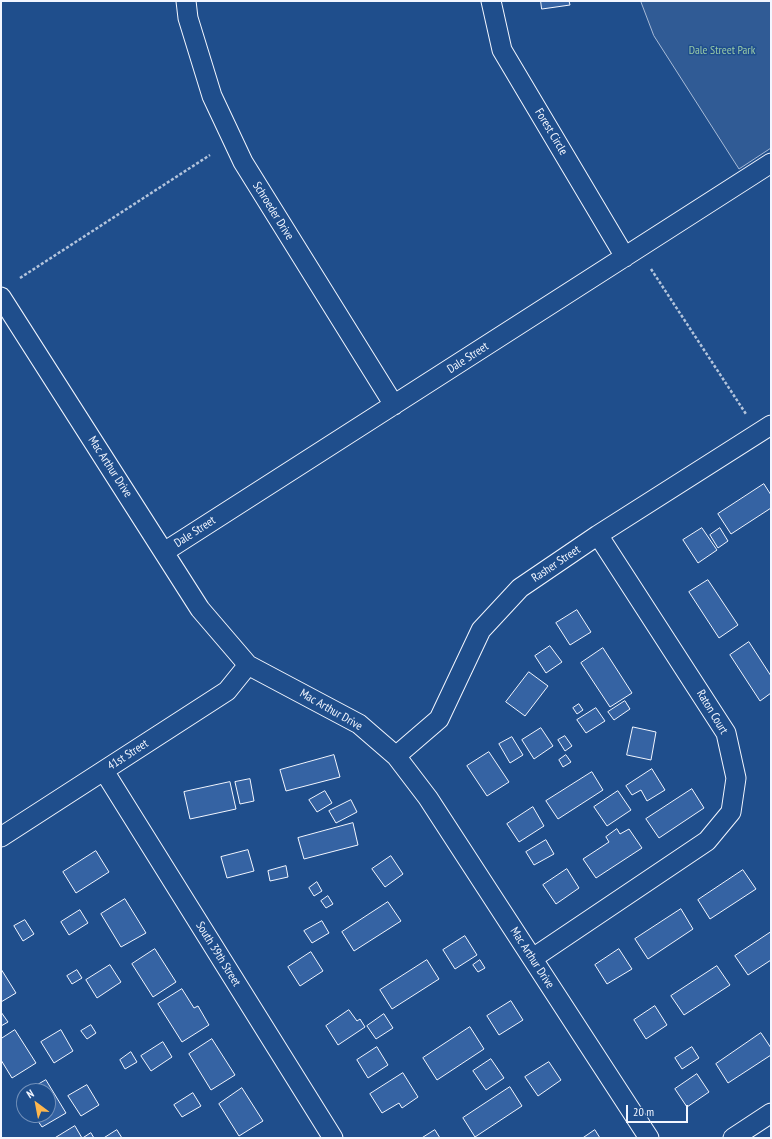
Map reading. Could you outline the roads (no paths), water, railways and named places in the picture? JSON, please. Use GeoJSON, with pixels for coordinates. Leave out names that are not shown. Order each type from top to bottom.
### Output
{"type":"FeatureCollection","features":[{"type":"Feature","properties":{"kind":"street","name":"Schroeder Drive"},"geometry":{"type":"LineString","coordinates":[[186,1],[188,18],[212,96],[243,162],[394,405]]}},
{"type":"Feature","properties":{"kind":"street","name":"Forest Circle"},"geometry":{"type":"LineString","coordinates":[[491,1],[502,50],[625,257]]}},
{"type":"Feature","properties":{"kind":"street","name":"Dale Street"},"geometry":{"type":"LineString","coordinates":[[164,552],[771,163]]}},
{"type":"Feature","properties":{"kind":"street","name":"Mac Arthur Drive"},"geometry":{"type":"LineString","coordinates":[[1,297],[200,609],[248,665],[359,724],[396,756],[428,798],[649,1138]]}},
{"type":"Feature","properties":{"kind":"street","name":"Rasher Street"},"geometry":{"type":"LineString","coordinates":[[396,756],[439,719],[481,630],[520,588],[598,535],[771,425]]}},
{"type":"Feature","properties":{"kind":"street","name":"Raton Court"},"geometry":{"type":"LineString","coordinates":[[533,958],[707,841],[731,812],[736,778],[726,733],[598,535]]}},
{"type":"Feature","properties":{"kind":"street","name":"41st Street"},"geometry":{"type":"LineString","coordinates":[[3,830],[104,771],[227,691],[248,665]]}},
{"type":"Feature","properties":{"kind":"street","name":"South 39th Street"},"geometry":{"type":"LineString","coordinates":[[104,771],[333,1138]]}},
{"type":"Feature","properties":{"kind":"street"},"geometry":{"type":"LineString","coordinates":[[733,1138],[771,1113]]}},
{"type":"Feature","properties":{"kind":"park label","name":"Dale Street Park"},"geometry":{"type":"Point","coordinates":[722,51]}}]}
